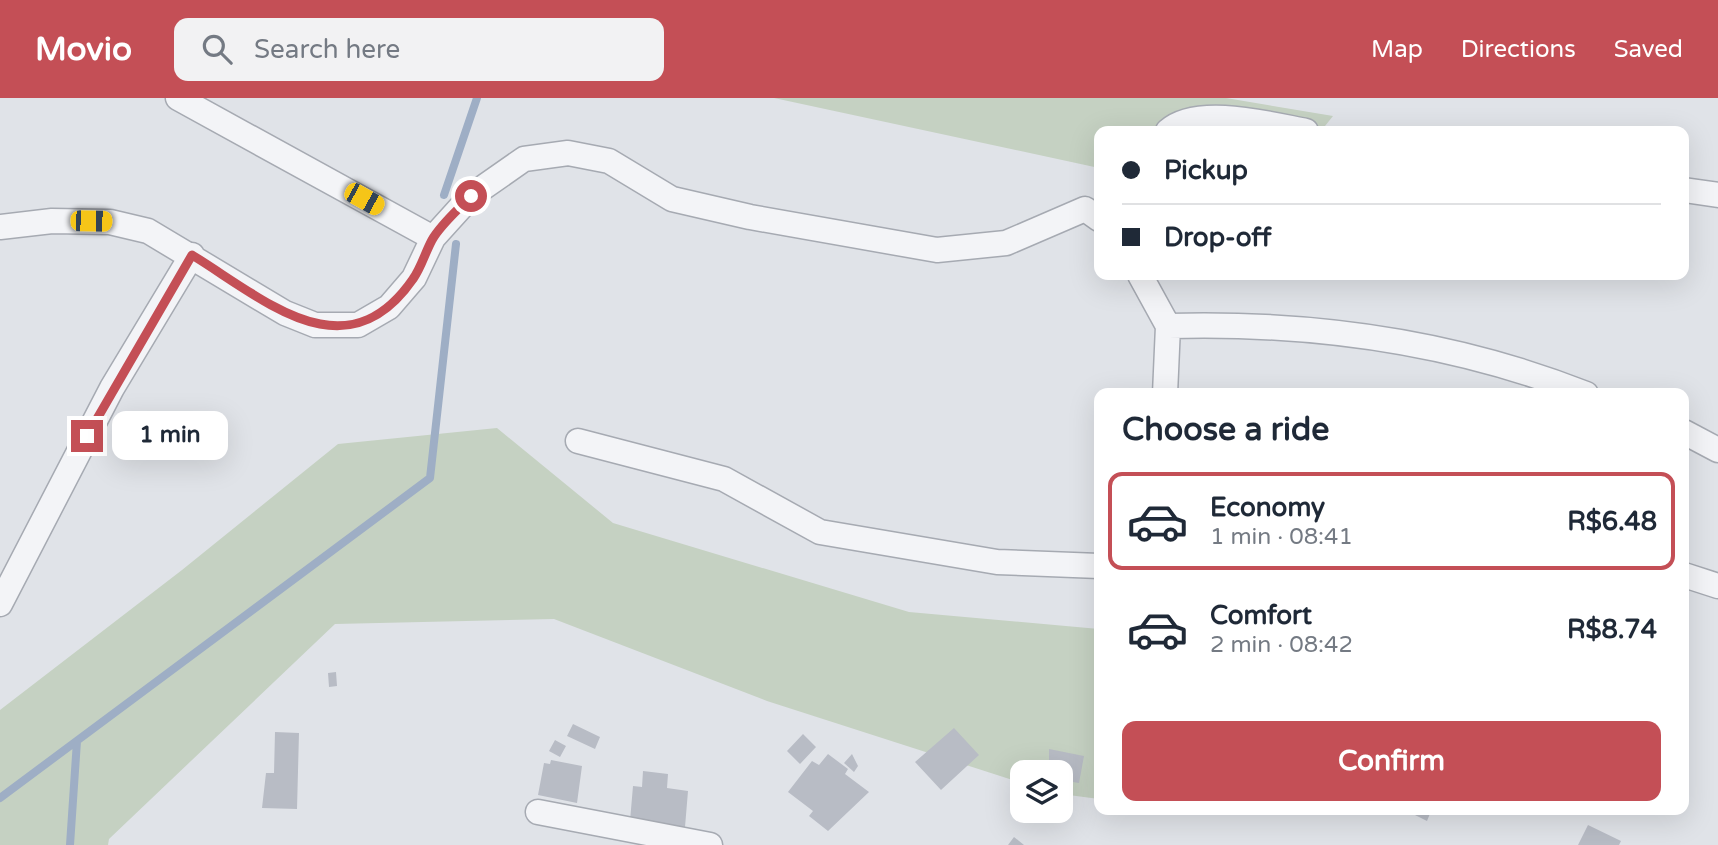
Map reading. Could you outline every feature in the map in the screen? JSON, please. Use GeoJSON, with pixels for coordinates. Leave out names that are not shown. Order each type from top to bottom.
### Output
{"type":"FeatureCollection","features":[{"type":"Feature","properties":{"kind":"street"},"geometry":{"type":"LineString","coordinates":[[178,98],[433,238]]}},
{"type":"Feature","properties":{"kind":"street"},"geometry":{"type":"LineString","coordinates":[[1173,126],[1195,117],[1266,126]]}},
{"type":"Feature","properties":{"kind":"street"},"geometry":{"type":"LineString","coordinates":[[0,228],[52,221],[110,222],[148,231],[285,313],[315,325],[358,325],[389,307],[414,278],[433,238],[471,196],[524,159],[568,153],[609,161],[672,199],[750,218],[937,250],[1006,243],[1094,208]]}},
{"type":"Feature","properties":{"kind":"street"},"geometry":{"type":"LineString","coordinates":[[1689,191],[1718,195]]}},
{"type":"Feature","properties":{"kind":"street"},"geometry":{"type":"LineString","coordinates":[[0,604],[112,388],[192,255]]}},
{"type":"Feature","properties":{"kind":"street"},"geometry":{"type":"LineString","coordinates":[[1143,280],[1168,326],[1165,388]]}},
{"type":"Feature","properties":{"kind":"street"},"geometry":{"type":"LineString","coordinates":[[1168,326],[1247,324],[1362,334],[1465,357],[1566,388]]}},
{"type":"Feature","properties":{"kind":"street"},"geometry":{"type":"LineString","coordinates":[[1689,435],[1718,450]]}},
{"type":"Feature","properties":{"kind":"street"},"geometry":{"type":"LineString","coordinates":[[578,441],[724,479],[820,532],[997,562],[1094,566]]}},
{"type":"Feature","properties":{"kind":"street"},"geometry":{"type":"LineString","coordinates":[[1689,577],[1718,586]]}},
{"type":"Feature","properties":{"kind":"street"},"geometry":{"type":"LineString","coordinates":[[538,812],[710,845]]}},
{"type":"Feature","properties":{"kind":"green space"},"geometry":{"type":"Polygon","coordinates":[[[774,98],[1226,98],[1333,116],[1325,126],[1094,126],[1094,167],[774,98]]]}},
{"type":"Feature","properties":{"kind":"green space"},"geometry":{"type":"Polygon","coordinates":[[[497,428],[613,523],[909,612],[1094,629],[1094,798],[1073,796],[1073,760],[1010,760],[1010,779],[767,701],[554,619],[335,624],[109,839],[108,845],[0,845],[0,710],[182,570],[338,444],[497,428]]]}},
{"type":"Feature","properties":{"kind":"building"},"geometry":{"type":"Polygon","coordinates":[[[336,672],[337,686],[329,687],[328,673],[336,672]]]}},
{"type":"Feature","properties":{"kind":"building"},"geometry":{"type":"Polygon","coordinates":[[[573,724],[600,737],[595,749],[567,736],[573,724]]]}},
{"type":"Feature","properties":{"kind":"building"},"geometry":{"type":"Polygon","coordinates":[[[954,728],[979,755],[941,790],[915,762],[954,728]]]}},
{"type":"Feature","properties":{"kind":"building"},"geometry":{"type":"Polygon","coordinates":[[[275,732],[299,733],[297,809],[262,808],[266,773],[274,773],[275,732]]]}},
{"type":"Feature","properties":{"kind":"building"},"geometry":{"type":"Polygon","coordinates":[[[803,734],[816,747],[800,764],[787,751],[803,734]]]}},
{"type":"Feature","properties":{"kind":"building"},"geometry":{"type":"Polygon","coordinates":[[[555,740],[566,746],[560,757],[549,751],[555,740]]]}},
{"type":"Feature","properties":{"kind":"building"},"geometry":{"type":"Polygon","coordinates":[[[1049,749],[1084,756],[1079,783],[1073,782],[1073,760],[1049,760],[1049,749]]]}},
{"type":"Feature","properties":{"kind":"building"},"geometry":{"type":"Polygon","coordinates":[[[828,754],[848,769],[845,774],[869,792],[828,831],[809,816],[813,811],[788,792],[812,761],[819,765],[828,754]]]}},
{"type":"Feature","properties":{"kind":"building"},"geometry":{"type":"Polygon","coordinates":[[[852,754],[858,766],[854,772],[844,763],[852,754]]]}},
{"type":"Feature","properties":{"kind":"building"},"geometry":{"type":"Polygon","coordinates":[[[551,760],[582,766],[577,803],[538,795],[544,763],[550,764],[551,760]]]}},
{"type":"Feature","properties":{"kind":"building"},"geometry":{"type":"Polygon","coordinates":[[[643,771],[668,774],[667,788],[688,791],[685,827],[630,821],[633,786],[642,787],[643,771]]]}},
{"type":"Feature","properties":{"kind":"building"},"geometry":{"type":"Polygon","coordinates":[[[1415,815],[1429,815],[1427,821],[1415,815]]]}},
{"type":"Feature","properties":{"kind":"building"},"geometry":{"type":"Polygon","coordinates":[[[1588,825],[1621,841],[1619,845],[1578,845],[1588,825]]]}},
{"type":"Feature","properties":{"kind":"building"},"geometry":{"type":"Polygon","coordinates":[[[1014,837],[1024,845],[1008,845],[1014,837]]]}},
{"type":"Feature","properties":{"kind":"waterway"},"geometry":{"type":"LineString","coordinates":[[444,195],[477,98]]}},
{"type":"Feature","properties":{"kind":"waterway"},"geometry":{"type":"LineString","coordinates":[[0,798],[430,478],[456,244]]}},
{"type":"Feature","properties":{"kind":"waterway"},"geometry":{"type":"LineString","coordinates":[[70,845],[77,741]]}},
{"type":"Feature","properties":{"kind":"route"},"geometry":{"type":"LineString","coordinates":[[87,436],[112,388],[192,255],[285,313],[315,325],[358,325],[389,307],[414,278],[433,238],[471,196]]}}]}
